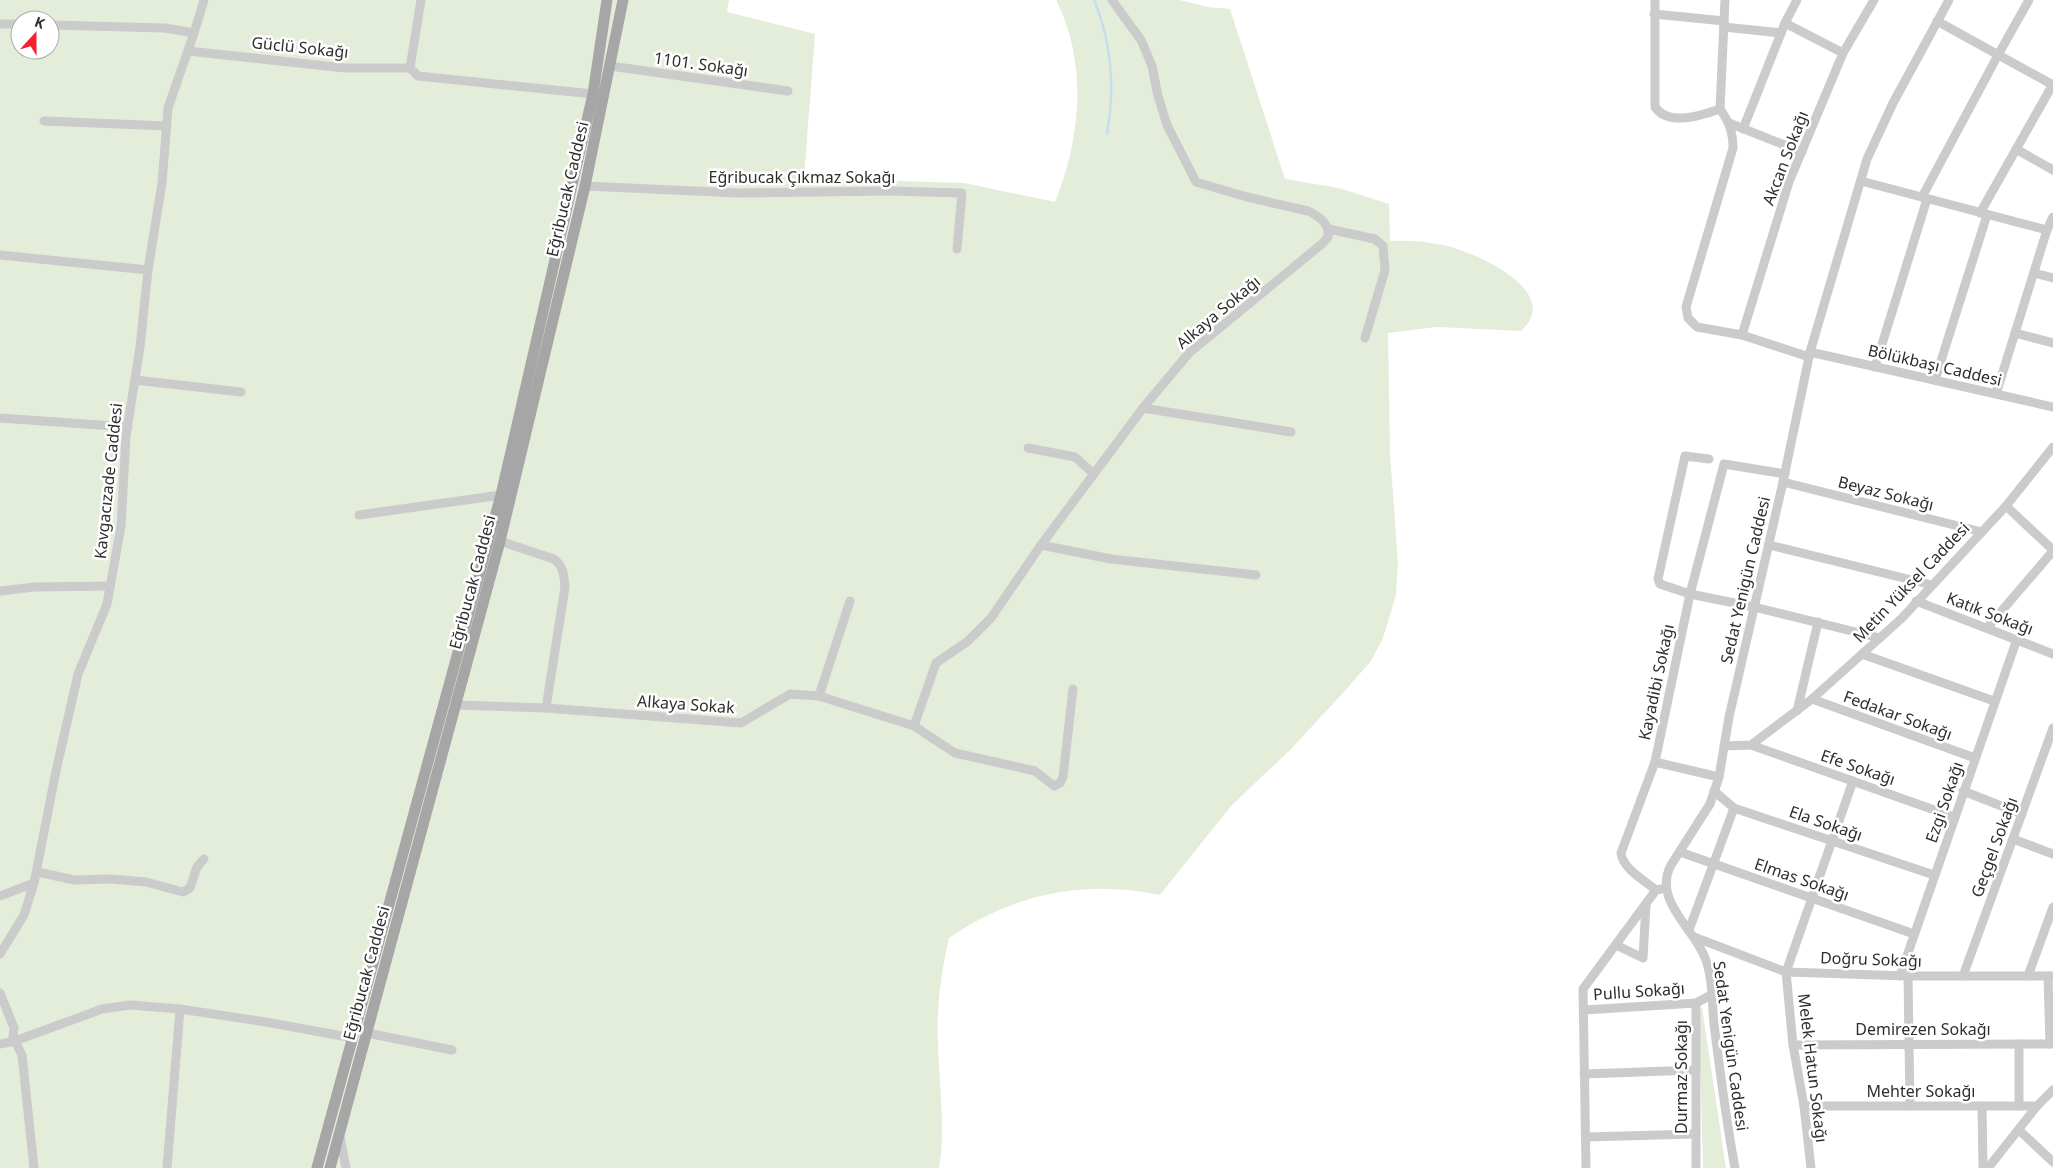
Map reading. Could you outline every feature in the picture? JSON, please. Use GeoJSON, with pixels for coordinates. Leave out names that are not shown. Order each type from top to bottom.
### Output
{"type":"FeatureCollection","features":[{"type":"Feature","properties":{"kind":"main road","name":"Eğribucak Caddesi"},"geometry":{"type":"LineString","coordinates":[[317,1168],[502,494],[593,94],[607,0]]}},
{"type":"Feature","properties":{"kind":"main road","name":"Eğribucak Caddesi"},"geometry":{"type":"LineString","coordinates":[[330,1168],[500,541],[586,186],[623,0]]}},
{"type":"Feature","properties":{"kind":"street","name":"Kavgacızade Caddesi"},"geometry":{"type":"LineString","coordinates":[[0,954],[24,915],[38,872],[56,771],[78,674],[107,604],[121,526],[128,427],[148,270],[162,183],[168,108],[204,0]]}},
{"type":"Feature","properties":{"kind":"street"},"geometry":{"type":"LineString","coordinates":[[410,68],[421,0]]}},
{"type":"Feature","properties":{"kind":"street"},"geometry":{"type":"LineString","coordinates":[[1112,0],[1141,40],[1152,66],[1158,96],[1168,125],[1196,182],[1247,197],[1308,211],[1317,216],[1328,229],[1376,239],[1383,246],[1385,270],[1365,338]]}},
{"type":"Feature","properties":{"kind":"street"},"geometry":{"type":"LineString","coordinates":[[1655,0],[1654,102],[1658,111],[1667,116],[1700,116],[1720,108]]}},
{"type":"Feature","properties":{"kind":"street"},"geometry":{"type":"LineString","coordinates":[[1725,0],[1720,108],[1729,123],[1802,152]]}},
{"type":"Feature","properties":{"kind":"street"},"geometry":{"type":"LineString","coordinates":[[1743,128],[1785,23],[1797,0]]}},
{"type":"Feature","properties":{"kind":"street","name":"Akcan Sokağı"},"geometry":{"type":"LineString","coordinates":[[1742,335],[1789,182],[1844,53],[1874,0]]}},
{"type":"Feature","properties":{"kind":"street","name":"Sedat Yenigün Caddesi"},"geometry":{"type":"LineString","coordinates":[[1735,1168],[1726,1123],[1708,966],[1692,934],[1661,889],[1667,874],[1710,804],[1719,777],[1724,746],[1784,478],[1809,355],[1867,159],[1889,112],[1949,0]]}},
{"type":"Feature","properties":{"kind":"street"},"geometry":{"type":"LineString","coordinates":[[1875,367],[1925,198],[1998,55],[2029,0]]}},
{"type":"Feature","properties":{"kind":"street"},"geometry":{"type":"LineString","coordinates":[[1654,14],[1781,33]]}},
{"type":"Feature","properties":{"kind":"street"},"geometry":{"type":"LineString","coordinates":[[1934,380],[1983,214],[2016,150],[2053,85],[1937,21]]}},
{"type":"Feature","properties":{"kind":"street"},"geometry":{"type":"LineString","coordinates":[[1785,23],[1844,53]]}},
{"type":"Feature","properties":{"kind":"street"},"geometry":{"type":"LineString","coordinates":[[60,25],[165,28],[194,34]]}},
{"type":"Feature","properties":{"kind":"street","name":"Güclü Sokağı"},"geometry":{"type":"LineString","coordinates":[[188,51],[345,68],[410,68],[418,76],[593,94]]}},
{"type":"Feature","properties":{"kind":"street","name":"1101. Sokağı"},"geometry":{"type":"LineString","coordinates":[[610,66],[788,91]]}},
{"type":"Feature","properties":{"kind":"street"},"geometry":{"type":"LineString","coordinates":[[44,121],[167,126]]}},
{"type":"Feature","properties":{"kind":"street","name":"Bölükbaşı Caddesi"},"geometry":{"type":"LineString","coordinates":[[1729,123],[1733,134],[1733,148],[1686,307],[1686,313],[1692,323],[1697,327],[1742,335],[1809,355],[1875,367],[2053,407]]}},
{"type":"Feature","properties":{"kind":"street"},"geometry":{"type":"LineString","coordinates":[[2016,150],[2053,170]]}},
{"type":"Feature","properties":{"kind":"street"},"geometry":{"type":"LineString","coordinates":[[1860,182],[2047,230]]}},
{"type":"Feature","properties":{"kind":"street","name":"Eğribucak Çıkmaz Sokağı"},"geometry":{"type":"LineString","coordinates":[[586,186],[738,193],[890,191],[962,193],[957,250]]}},
{"type":"Feature","properties":{"kind":"street"},"geometry":{"type":"LineString","coordinates":[[1996,394],[2047,230],[2053,217]]}},
{"type":"Feature","properties":{"kind":"street","name":"Alkaya Sokağı"},"geometry":{"type":"LineString","coordinates":[[914,726],[936,663],[968,641],[991,618],[1041,544],[1143,408],[1189,353],[1323,243],[1328,237],[1328,229]]}},
{"type":"Feature","properties":{"kind":"street"},"geometry":{"type":"LineString","coordinates":[[0,255],[148,270]]}},
{"type":"Feature","properties":{"kind":"street"},"geometry":{"type":"LineString","coordinates":[[2034,273],[2053,278]]}},
{"type":"Feature","properties":{"kind":"street"},"geometry":{"type":"LineString","coordinates":[[2015,333],[2053,343]]}},
{"type":"Feature","properties":{"kind":"street"},"geometry":{"type":"LineString","coordinates":[[135,380],[241,392]]}},
{"type":"Feature","properties":{"kind":"street"},"geometry":{"type":"LineString","coordinates":[[1143,408],[1291,432]]}},
{"type":"Feature","properties":{"kind":"street"},"geometry":{"type":"LineString","coordinates":[[0,418],[128,427]]}},
{"type":"Feature","properties":{"kind":"street","name":"Metin Yüksel Caddesi"},"geometry":{"type":"LineString","coordinates":[[1751,745],[1812,699],[1902,618],[2006,506],[2053,447]]}},
{"type":"Feature","properties":{"kind":"street"},"geometry":{"type":"LineString","coordinates":[[1028,448],[1075,457],[1094,474]]}},
{"type":"Feature","properties":{"kind":"street"},"geometry":{"type":"LineString","coordinates":[[1709,459],[1685,456],[1658,579],[1661,585],[1690,594],[1754,607],[1880,638]]}},
{"type":"Feature","properties":{"kind":"street","name":"Beyaz Sokağı"},"geometry":{"type":"LineString","coordinates":[[1724,464],[1784,478],[1982,532]]}},
{"type":"Feature","properties":{"kind":"street","name":"Kayadibi Sokağı"},"geometry":{"type":"LineString","coordinates":[[1661,889],[1626,864],[1622,853],[1655,762],[1690,594],[1724,464]]}},
{"type":"Feature","properties":{"kind":"street"},"geometry":{"type":"LineString","coordinates":[[359,515],[502,494]]}},
{"type":"Feature","properties":{"kind":"street"},"geometry":{"type":"LineString","coordinates":[[1987,628],[2053,551],[2006,506]]}},
{"type":"Feature","properties":{"kind":"street"},"geometry":{"type":"LineString","coordinates":[[500,541],[554,559],[560,564],[564,573],[565,587],[546,708]]}},
{"type":"Feature","properties":{"kind":"street"},"geometry":{"type":"LineString","coordinates":[[1041,544],[1111,559],[1256,575]]}},
{"type":"Feature","properties":{"kind":"street"},"geometry":{"type":"LineString","coordinates":[[1769,545],[1932,585]]}},
{"type":"Feature","properties":{"kind":"street"},"geometry":{"type":"LineString","coordinates":[[0,591],[35,587],[110,586]]}},
{"type":"Feature","properties":{"kind":"street"},"geometry":{"type":"LineString","coordinates":[[819,696],[850,601]]}},
{"type":"Feature","properties":{"kind":"street","name":"Katık Sokağı"},"geometry":{"type":"LineString","coordinates":[[1916,601],[2052,652]]}},
{"type":"Feature","properties":{"kind":"street"},"geometry":{"type":"LineString","coordinates":[[1797,711],[1818,622]]}},
{"type":"Feature","properties":{"kind":"street","name":"Ezgi Sokağı"},"geometry":{"type":"LineString","coordinates":[[1910,1106],[1904,976],[1914,934],[2017,639]]}},
{"type":"Feature","properties":{"kind":"street"},"geometry":{"type":"LineString","coordinates":[[1862,654],[1994,701]]}},
{"type":"Feature","properties":{"kind":"street","name":"Alkaya Sokak"},"geometry":{"type":"LineString","coordinates":[[455,705],[546,708],[741,723],[790,694],[819,696],[914,726],[956,754],[1035,771],[1043,776],[1051,785],[1056,786],[1060,783],[1063,776],[1073,689]]}},
{"type":"Feature","properties":{"kind":"street","name":"Fedakar Sokağı"},"geometry":{"type":"LineString","coordinates":[[1812,699],[1975,758]]}},
{"type":"Feature","properties":{"kind":"street","name":"Geçgel Sokağı"},"geometry":{"type":"LineString","coordinates":[[1962,976],[2053,728]]}},
{"type":"Feature","properties":{"kind":"street"},"geometry":{"type":"LineString","coordinates":[[1724,746],[1751,745]]}},
{"type":"Feature","properties":{"kind":"street","name":"Efe Sokağı"},"geometry":{"type":"LineString","coordinates":[[1751,745],[1954,817]]}},
{"type":"Feature","properties":{"kind":"street"},"geometry":{"type":"LineString","coordinates":[[1655,762],[1719,777]]}},
{"type":"Feature","properties":{"kind":"street"},"geometry":{"type":"LineString","coordinates":[[1786,972],[1853,781]]}},
{"type":"Feature","properties":{"kind":"street","name":"Ela Sokağı"},"geometry":{"type":"LineString","coordinates":[[1714,791],[1734,808],[1934,875]]}},
{"type":"Feature","properties":{"kind":"street"},"geometry":{"type":"LineString","coordinates":[[1963,791],[2022,814]]}},
{"type":"Feature","properties":{"kind":"street"},"geometry":{"type":"LineString","coordinates":[[1692,934],[1734,808]]}},
{"type":"Feature","properties":{"kind":"street"},"geometry":{"type":"LineString","coordinates":[[2012,839],[2053,854]]}},
{"type":"Feature","properties":{"kind":"street","name":"Elmas Sokağı"},"geometry":{"type":"LineString","coordinates":[[1680,852],[1914,934]]}},
{"type":"Feature","properties":{"kind":"street"},"geometry":{"type":"LineString","coordinates":[[38,872],[74,880],[110,879],[146,882],[183,892],[191,886],[197,867],[204,859]]}},
{"type":"Feature","properties":{"kind":"street"},"geometry":{"type":"LineString","coordinates":[[0,896],[34,883]]}},
{"type":"Feature","properties":{"kind":"street"},"geometry":{"type":"LineString","coordinates":[[1586,1168],[1584,989],[1646,904],[1661,889]]}},
{"type":"Feature","properties":{"kind":"street"},"geometry":{"type":"LineString","coordinates":[[1616,945],[1643,958],[1646,904]]}},
{"type":"Feature","properties":{"kind":"street"},"geometry":{"type":"LineString","coordinates":[[2028,976],[2053,907]]}},
{"type":"Feature","properties":{"kind":"street","name":"Doğru Sokağı"},"geometry":{"type":"LineString","coordinates":[[1692,934],[1786,972],[1904,976],[2051,976]]}},
{"type":"Feature","properties":{"kind":"street","name":"Melek Hatun Sokağı"},"geometry":{"type":"LineString","coordinates":[[1786,972],[1793,1045],[1804,1106],[1811,1168]]}},
{"type":"Feature","properties":{"kind":"street"},"geometry":{"type":"LineString","coordinates":[[2051,976],[2051,1044]]}},
{"type":"Feature","properties":{"kind":"street"},"geometry":{"type":"LineString","coordinates":[[0,993],[14,1028],[13,1038],[22,1055],[34,1168]]}},
{"type":"Feature","properties":{"kind":"street","name":"Durmaz Sokağı"},"geometry":{"type":"LineString","coordinates":[[1696,1168],[1696,1003],[1711,995]]}},
{"type":"Feature","properties":{"kind":"street","name":"Pullu Sokağı"},"geometry":{"type":"LineString","coordinates":[[1584,1010],[1696,1003]]}},
{"type":"Feature","properties":{"kind":"street"},"geometry":{"type":"LineString","coordinates":[[0,1044],[15,1041],[102,1009],[130,1005],[180,1008],[353,1038]]}},
{"type":"Feature","properties":{"kind":"street"},"geometry":{"type":"LineString","coordinates":[[167,1168],[180,1008]]}},
{"type":"Feature","properties":{"kind":"street"},"geometry":{"type":"LineString","coordinates":[[367,1033],[452,1050]]}},
{"type":"Feature","properties":{"kind":"street"},"geometry":{"type":"LineString","coordinates":[[2019,1044],[2019,1106]]}},
{"type":"Feature","properties":{"kind":"street","name":"Demirezen Sokağı"},"geometry":{"type":"LineString","coordinates":[[1793,1045],[2051,1044]]}},
{"type":"Feature","properties":{"kind":"street"},"geometry":{"type":"LineString","coordinates":[[1584,1074],[1696,1070]]}},
{"type":"Feature","properties":{"kind":"street"},"geometry":{"type":"LineString","coordinates":[[1988,1168],[2037,1106],[2053,1090]]}},
{"type":"Feature","properties":{"kind":"street","name":"Mehter Sokağı"},"geometry":{"type":"LineString","coordinates":[[1804,1106],[2037,1106]]}},
{"type":"Feature","properties":{"kind":"street"},"geometry":{"type":"LineString","coordinates":[[1982,1106],[1983,1168]]}},
{"type":"Feature","properties":{"kind":"street"},"geometry":{"type":"LineString","coordinates":[[2018,1130],[2053,1162]]}},
{"type":"Feature","properties":{"kind":"street"},"geometry":{"type":"LineString","coordinates":[[339,1134],[346,1168]]}},
{"type":"Feature","properties":{"kind":"street"},"geometry":{"type":"LineString","coordinates":[[1586,1137],[1696,1134]]}},
{"type":"Feature","properties":{"kind":"green space"},"geometry":{"type":"Polygon","coordinates":[[[0,0],[729,0],[727,12],[815,34],[804,178],[964,183],[1055,202],[1071,152],[1077,101],[1077,75],[1073,49],[1066,24],[1056,0],[1180,0],[1207,7],[1230,9],[1285,179],[1339,188],[1389,204],[1390,241],[1416,241],[1457,249],[1492,264],[1510,275],[1524,288],[1532,302],[1532,316],[1521,331],[1437,327],[1388,333],[1390,454],[1398,563],[1396,595],[1383,638],[1371,661],[1344,692],[1289,751],[1231,806],[1160,895],[1132,890],[1104,889],[1050,894],[998,910],[949,938],[938,1004],[942,1122],[939,1168],[0,1168],[0,0]]]}},
{"type":"Feature","properties":{"kind":"green space"},"geometry":{"type":"Polygon","coordinates":[[[1702,1007],[1726,1168],[1703,1168],[1699,1014],[1702,1007]]]}},
{"type":"Feature","properties":{"kind":"waterway"},"geometry":{"type":"LineString","coordinates":[[1094,0],[1105,33],[1110,66],[1111,100],[1107,134]]}}]}
